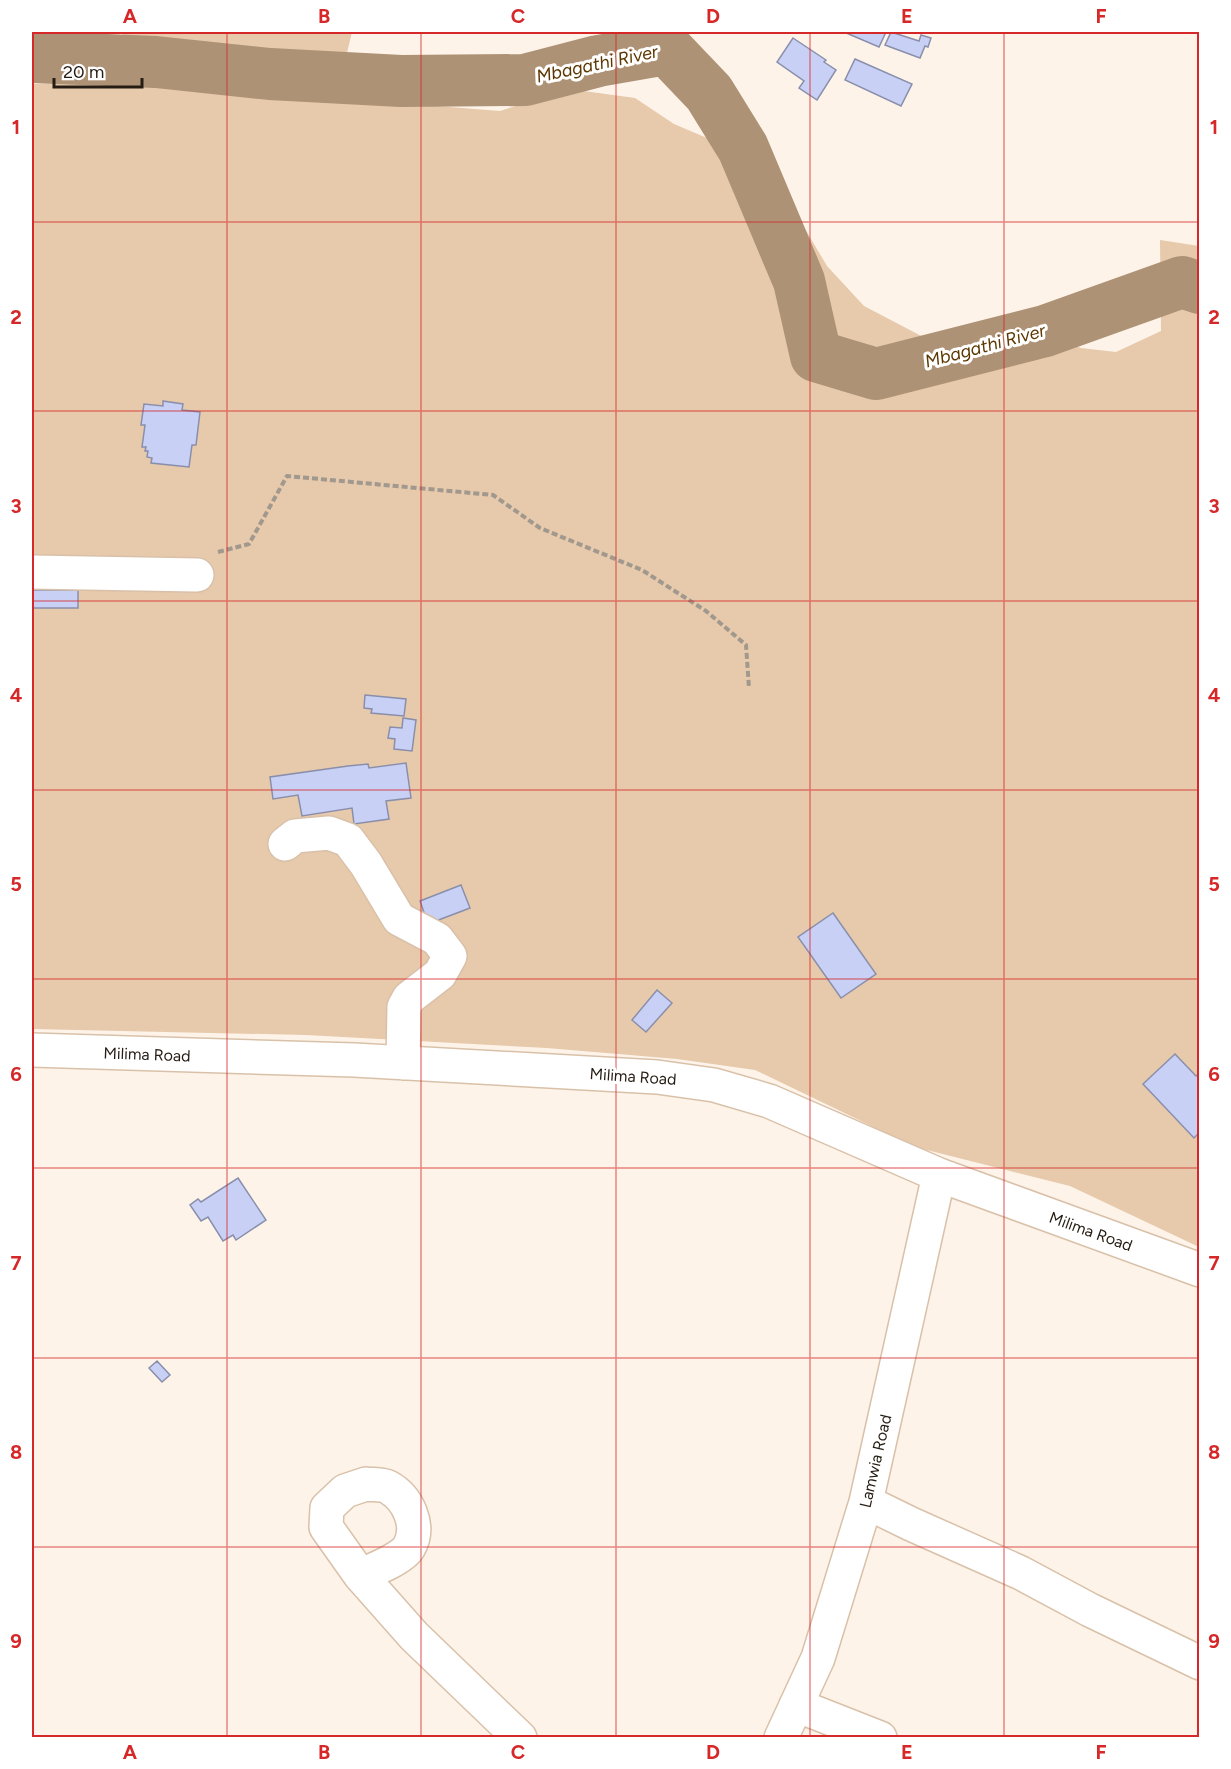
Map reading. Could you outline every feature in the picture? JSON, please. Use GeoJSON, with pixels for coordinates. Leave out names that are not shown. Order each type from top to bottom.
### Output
{"type":"FeatureCollection","features":[{"type":"Feature","properties":{"kind":"street"},"geometry":{"type":"LineString","coordinates":[[32,572],[197,575]]}},
{"type":"Feature","properties":{"kind":"street"},"geometry":{"type":"LineString","coordinates":[[285,844],[295,836],[329,833],[348,840],[366,864],[399,919],[437,939],[450,956],[440,974],[409,998],[404,1007],[403,1063]]}},
{"type":"Feature","properties":{"kind":"street","name":"Milima Road"},"geometry":{"type":"LineString","coordinates":[[32,1050],[403,1063],[657,1077],[714,1085],[770,1101],[939,1175],[1191,1260]]}},
{"type":"Feature","properties":{"kind":"street","name":"Lamwia Road"},"geometry":{"type":"LineString","coordinates":[[781,1737],[818,1658],[866,1502],[939,1175]]}},
{"type":"Feature","properties":{"kind":"street"},"geometry":{"type":"LineString","coordinates":[[866,1502],[1021,1573],[1090,1611],[1200,1663]]}},
{"type":"Feature","properties":{"kind":"street"},"geometry":{"type":"LineString","coordinates":[[360,1575],[414,1636],[520,1737]]}},
{"type":"Feature","properties":{"kind":"street"},"geometry":{"type":"LineString","coordinates":[[796,1705],[880,1737]]}},
{"type":"Feature","properties":{"kind":"path"},"geometry":{"type":"LineString","coordinates":[[197,575],[200,557],[249,544],[287,476],[493,495],[540,528],[642,570],[706,611],[746,645],[749,688]]}},
{"type":"Feature","properties":{"kind":"shaded area"},"geometry":{"type":"Polygon","coordinates":[[[124,32],[352,32],[336,98],[500,111],[569,89],[635,98],[674,124],[766,163],[827,266],[864,306],[929,340],[1007,325],[1081,348],[1116,352],[1161,331],[1160,240],[1199,246],[1199,1247],[1070,1186],[915,1147],[755,1070],[677,1059],[547,1048],[306,1035],[32,1029],[32,84],[99,83],[124,32]]]}},
{"type":"Feature","properties":{"kind":"building"},"geometry":{"type":"Polygon","coordinates":[[[844,32],[886,32],[879,47],[844,32]]]}},
{"type":"Feature","properties":{"kind":"building"},"geometry":{"type":"Polygon","coordinates":[[[891,32],[919,41],[921,35],[931,38],[920,58],[885,45],[891,32]]]}},
{"type":"Feature","properties":{"kind":"building"},"geometry":{"type":"Polygon","coordinates":[[[793,38],[826,60],[824,62],[836,70],[817,100],[799,88],[804,81],[777,62],[793,38]]]}},
{"type":"Feature","properties":{"kind":"building"},"geometry":{"type":"Polygon","coordinates":[[[855,59],[912,84],[901,106],[845,80],[855,59]]]}},
{"type":"Feature","properties":{"kind":"building"},"geometry":{"type":"Polygon","coordinates":[[[163,401],[183,404],[182,410],[200,412],[196,445],[192,445],[189,467],[151,463],[152,458],[147,457],[146,447],[142,447],[145,425],[141,425],[144,404],[163,406],[163,401]]]}},
{"type":"Feature","properties":{"kind":"building"},"geometry":{"type":"Polygon","coordinates":[[[32,590],[78,590],[78,608],[32,608],[32,590]]]}},
{"type":"Feature","properties":{"kind":"building"},"geometry":{"type":"Polygon","coordinates":[[[365,695],[406,699],[404,716],[371,713],[372,709],[364,708],[365,695]]]}},
{"type":"Feature","properties":{"kind":"building"},"geometry":{"type":"Polygon","coordinates":[[[403,718],[416,720],[412,751],[394,749],[395,739],[388,738],[390,727],[402,728],[403,718]]]}},
{"type":"Feature","properties":{"kind":"building"},"geometry":{"type":"Polygon","coordinates":[[[406,763],[411,798],[386,801],[389,819],[354,824],[352,808],[302,816],[298,795],[273,799],[270,777],[348,766],[368,764],[369,768],[406,763]]]}},
{"type":"Feature","properties":{"kind":"building"},"geometry":{"type":"Polygon","coordinates":[[[461,885],[470,908],[428,924],[420,901],[461,885]]]}},
{"type":"Feature","properties":{"kind":"building"},"geometry":{"type":"Polygon","coordinates":[[[833,913],[876,974],[841,998],[798,937],[833,913]]]}},
{"type":"Feature","properties":{"kind":"building"},"geometry":{"type":"Polygon","coordinates":[[[657,990],[672,1003],[646,1032],[632,1020],[657,990]]]}},
{"type":"Feature","properties":{"kind":"building"},"geometry":{"type":"Polygon","coordinates":[[[1175,1054],[1196,1076],[1200,1073],[1200,1132],[1194,1138],[1143,1084],[1175,1054]]]}},
{"type":"Feature","properties":{"kind":"building"},"geometry":{"type":"Polygon","coordinates":[[[238,1178],[266,1220],[236,1240],[233,1235],[223,1241],[208,1217],[201,1221],[190,1205],[198,1199],[201,1202],[238,1178]]]}},
{"type":"Feature","properties":{"kind":"building"},"geometry":{"type":"Polygon","coordinates":[[[157,1361],[170,1375],[162,1382],[149,1368],[157,1361]]]}},
{"type":"Feature","properties":{"kind":"waterway","name":"Mbagathi River"},"geometry":{"type":"LineString","coordinates":[[32,57],[156,62],[270,74],[401,81],[525,80],[598,61],[667,49],[709,93],[743,148],[799,281],[816,356],[876,374],[1045,331],[1182,282],[1200,288]]}}]}
